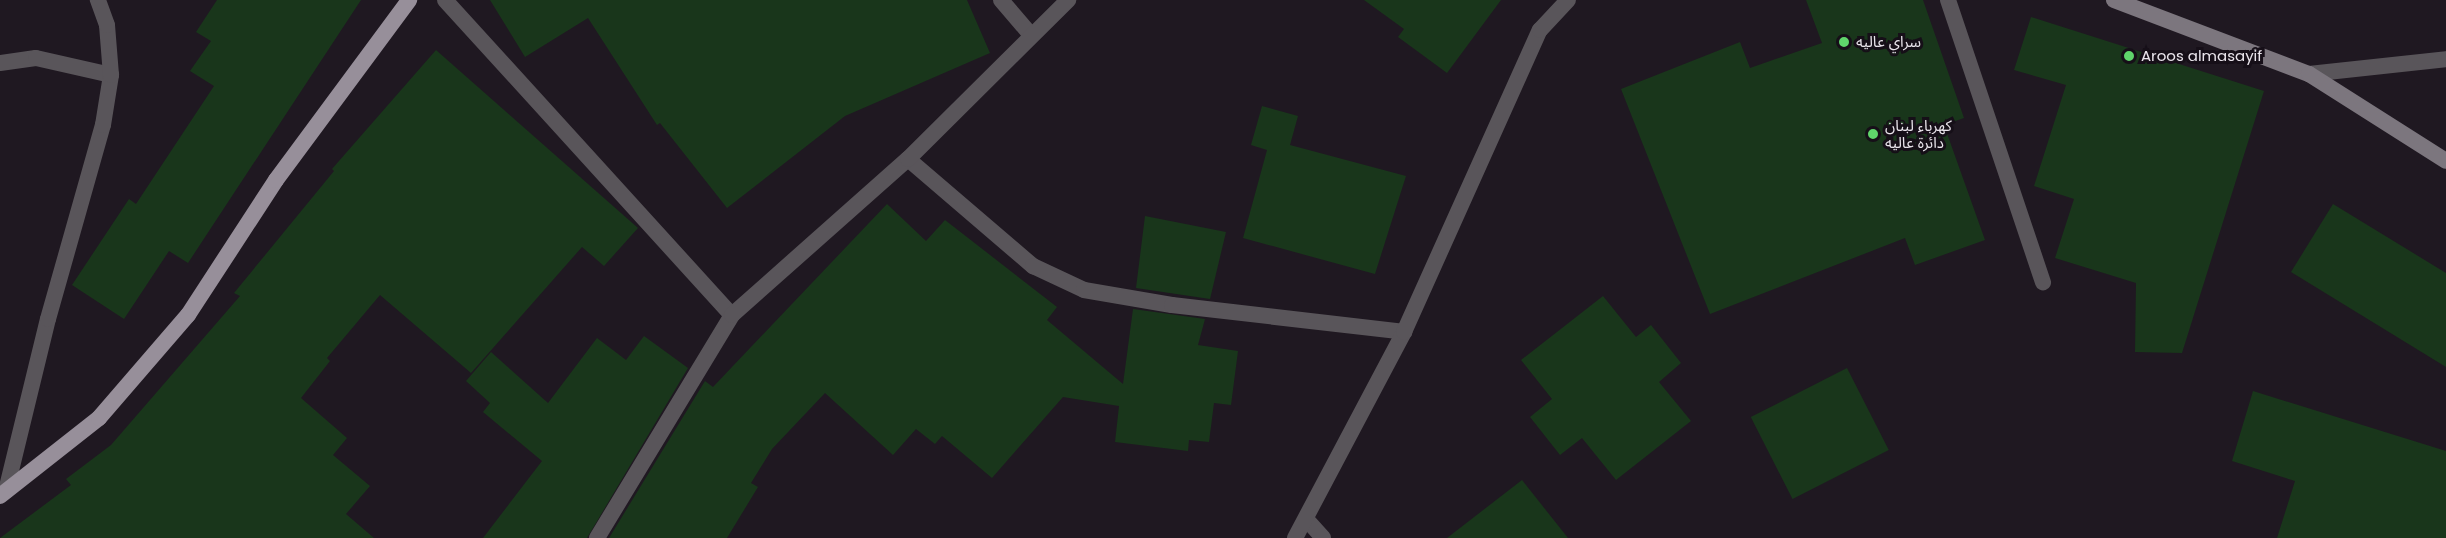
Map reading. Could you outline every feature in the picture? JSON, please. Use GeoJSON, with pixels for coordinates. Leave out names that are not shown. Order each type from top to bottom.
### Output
{"type":"FeatureCollection","features":[{"type":"Feature","properties":{"kind":"main road"},"geometry":{"type":"LineString","coordinates":[[3,493],[99,418],[188,315],[276,180],[409,0]]}},
{"type":"Feature","properties":{"kind":"main road"},"geometry":{"type":"LineString","coordinates":[[2114,0],[2309,74],[2446,162]]}},
{"type":"Feature","properties":{"kind":"street"},"geometry":{"type":"LineString","coordinates":[[3,493],[48,320],[104,125],[111,75],[107,25],[98,0]]}},
{"type":"Feature","properties":{"kind":"street"},"geometry":{"type":"LineString","coordinates":[[445,0],[732,315]]}},
{"type":"Feature","properties":{"kind":"street"},"geometry":{"type":"LineString","coordinates":[[1001,0],[1031,35]]}},
{"type":"Feature","properties":{"kind":"street"},"geometry":{"type":"LineString","coordinates":[[597,538],[732,315],[908,159],[1068,0]]}},
{"type":"Feature","properties":{"kind":"street"},"geometry":{"type":"LineString","coordinates":[[1295,538],[1307,520],[1404,332],[1540,30],[1568,0]]}},
{"type":"Feature","properties":{"kind":"street"},"geometry":{"type":"LineString","coordinates":[[1948,0],[2043,282]]}},
{"type":"Feature","properties":{"kind":"street"},"geometry":{"type":"LineString","coordinates":[[0,63],[36,58],[111,75]]}},
{"type":"Feature","properties":{"kind":"street"},"geometry":{"type":"LineString","coordinates":[[2309,74],[2446,59]]}},
{"type":"Feature","properties":{"kind":"street"},"geometry":{"type":"LineString","coordinates":[[908,159],[1033,266],[1084,290],[1172,305],[1404,332]]}},
{"type":"Feature","properties":{"kind":"street"},"geometry":{"type":"LineString","coordinates":[[1307,520],[1323,538]]}},
{"type":"Feature","properties":{"kind":"building"},"geometry":{"type":"Polygon","coordinates":[[[217,0],[361,0],[188,263],[169,251],[124,319],[72,285],[129,199],[136,204],[214,86],[190,71],[211,41],[196,32],[217,0]]]}},
{"type":"Feature","properties":{"kind":"building"},"geometry":{"type":"Polygon","coordinates":[[[490,0],[967,0],[990,53],[845,116],[727,208],[660,123],[657,125],[588,18],[525,57],[490,0]]]}},
{"type":"Feature","properties":{"kind":"building"},"geometry":{"type":"Polygon","coordinates":[[[1364,0],[1501,0],[1447,73],[1398,37],[1404,29],[1364,0]]]}},
{"type":"Feature","properties":{"kind":"building"},"geometry":{"type":"Polygon","coordinates":[[[1806,0],[1923,0],[1964,118],[1944,125],[1985,240],[1915,265],[1905,238],[1710,314],[1621,89],[1740,42],[1750,68],[1822,43],[1806,0]]]}},
{"type":"Feature","properties":{"kind":"building"},"geometry":{"type":"Polygon","coordinates":[[[2031,17],[2264,91],[2182,353],[2135,352],[2136,283],[2055,258],[2074,199],[2034,186],[2066,85],[2014,70],[2031,17]]]}},
{"type":"Feature","properties":{"kind":"building"},"geometry":{"type":"Polygon","coordinates":[[[436,50],[638,228],[604,266],[582,247],[471,373],[380,295],[327,358],[330,361],[301,398],[347,438],[333,455],[370,486],[346,514],[374,538],[0,538],[71,485],[66,479],[111,445],[240,296],[234,293],[334,171],[332,169],[436,50]]]}},
{"type":"Feature","properties":{"kind":"building"},"geometry":{"type":"Polygon","coordinates":[[[1262,106],[1298,116],[1290,145],[1406,176],[1375,274],[1243,238],[1267,150],[1251,145],[1262,106]]]}},
{"type":"Feature","properties":{"kind":"building"},"geometry":{"type":"Polygon","coordinates":[[[887,204],[926,241],[945,220],[1057,307],[1047,320],[1123,384],[1133,309],[1205,319],[1198,345],[1238,351],[1231,405],[1214,403],[1209,442],[1189,440],[1188,451],[1115,442],[1119,406],[1063,397],[992,478],[942,436],[935,444],[916,429],[893,455],[825,393],[772,449],[751,483],[758,487],[727,538],[609,538],[705,381],[713,387],[887,204]]]}},
{"type":"Feature","properties":{"kind":"building"},"geometry":{"type":"Polygon","coordinates":[[[2333,204],[2446,273],[2446,367],[2291,272],[2333,204]]]}},
{"type":"Feature","properties":{"kind":"building"},"geometry":{"type":"Polygon","coordinates":[[[1145,216],[1226,232],[1210,299],[1136,288],[1145,216]]]}},
{"type":"Feature","properties":{"kind":"building"},"geometry":{"type":"Polygon","coordinates":[[[1603,296],[1636,337],[1651,325],[1681,363],[1659,382],[1691,421],[1616,480],[1582,438],[1560,455],[1530,417],[1552,399],[1521,360],[1603,296]]]}},
{"type":"Feature","properties":{"kind":"building"},"geometry":{"type":"Polygon","coordinates":[[[644,336],[688,368],[587,538],[483,538],[542,461],[483,412],[490,403],[466,381],[491,352],[548,403],[597,338],[626,360],[644,336]]]}},
{"type":"Feature","properties":{"kind":"building"},"geometry":{"type":"Polygon","coordinates":[[[1847,368],[1889,450],[1793,499],[1751,417],[1847,368]]]}},
{"type":"Feature","properties":{"kind":"building"},"geometry":{"type":"Polygon","coordinates":[[[2253,391],[2446,451],[2446,538],[2277,538],[2295,481],[2232,461],[2253,391]]]}},
{"type":"Feature","properties":{"kind":"building"},"geometry":{"type":"Polygon","coordinates":[[[1522,480],[1568,538],[1447,538],[1522,480]]]}},
{"type":"Feature","properties":{"kind":"place","name":"سراي عاليه"},"geometry":{"type":"Point","coordinates":[1844,42]}},
{"type":"Feature","properties":{"kind":"place","name":"Aroos almasayif"},"geometry":{"type":"Point","coordinates":[2129,56]}},
{"type":"Feature","properties":{"kind":"place","name":"كهرباء لبنان دائرة عاليه"},"geometry":{"type":"Point","coordinates":[1873,134]}}]}
